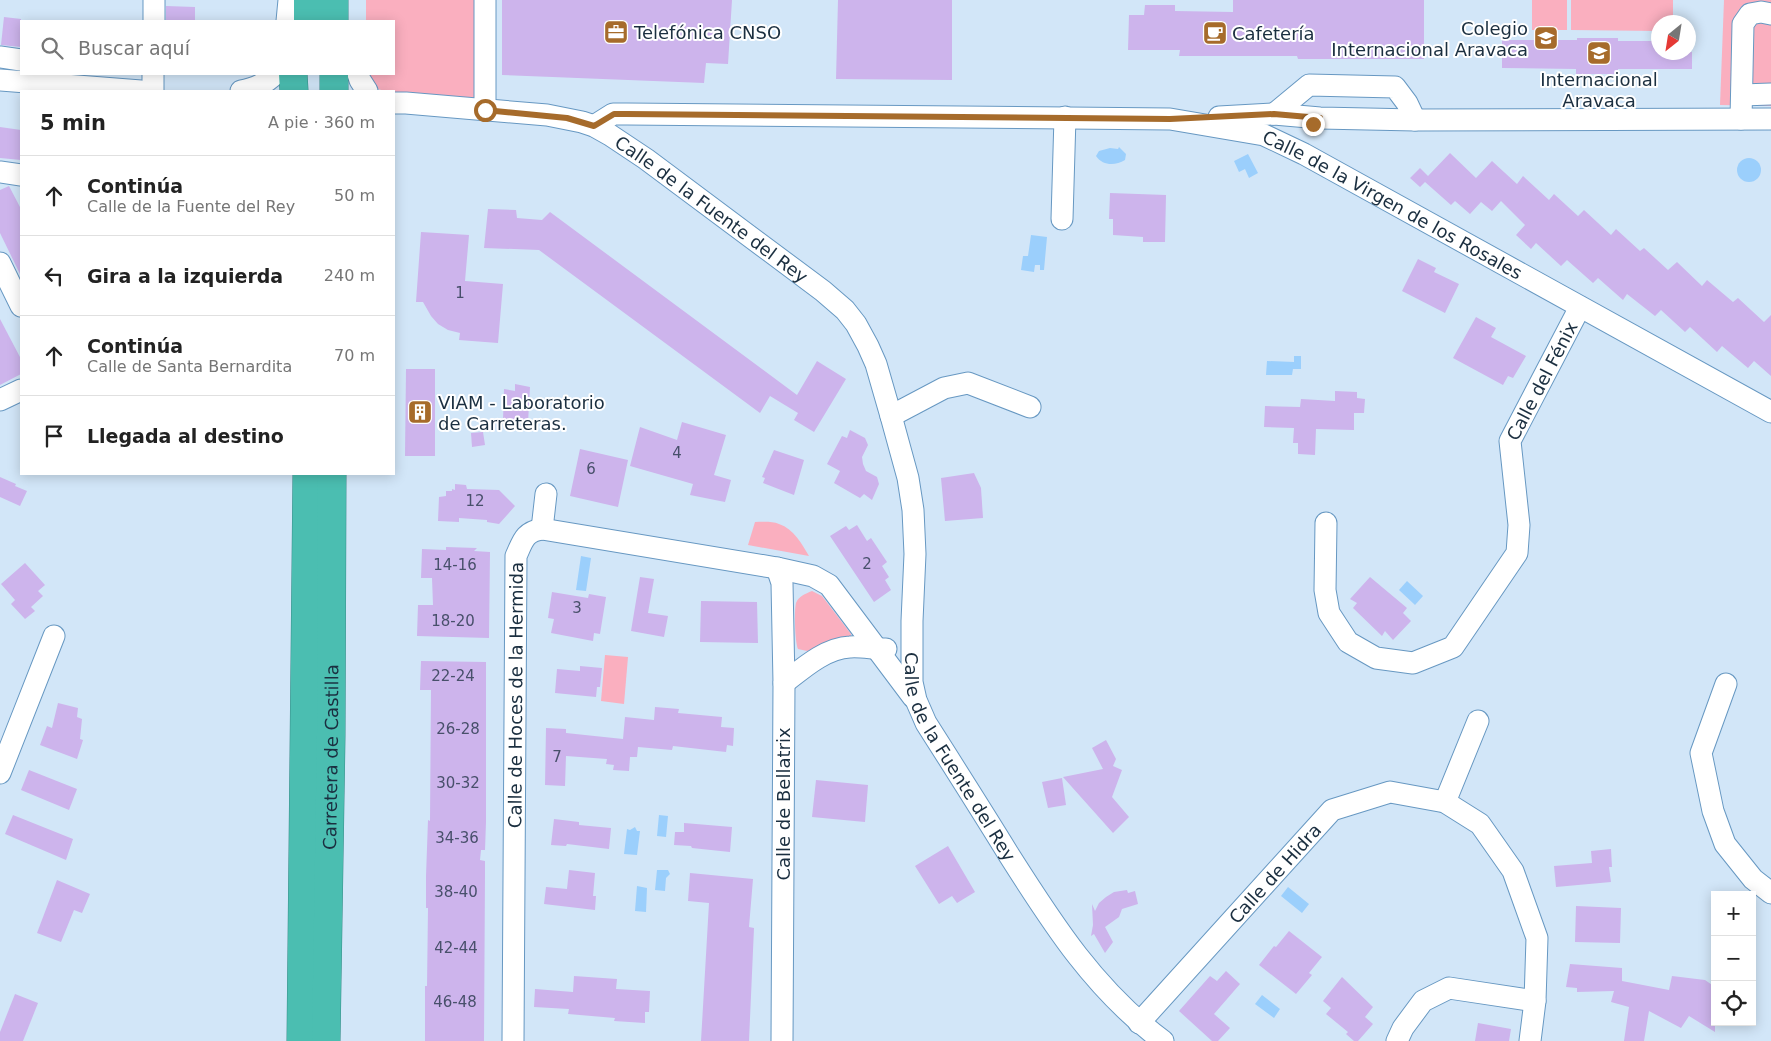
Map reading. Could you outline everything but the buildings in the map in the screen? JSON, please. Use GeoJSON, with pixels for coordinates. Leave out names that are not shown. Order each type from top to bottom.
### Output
{"type":"FeatureCollection","features":[{"type":"Feature","properties":{"kind":"highway"},"geometry":{"type":"LineString","coordinates":[[291,0],[292,20]]}},
{"type":"Feature","properties":{"kind":"highway"},"geometry":{"type":"LineString","coordinates":[[308,0],[308,20]]}},
{"type":"Feature","properties":{"kind":"highway"},"geometry":{"type":"LineString","coordinates":[[334,0],[334,20]]}},
{"type":"Feature","properties":{"kind":"highway"},"geometry":{"type":"LineString","coordinates":[[351,0],[351,20]]}},
{"type":"Feature","properties":{"kind":"highway"},"geometry":{"type":"LineString","coordinates":[[293,75],[294,90]]}},
{"type":"Feature","properties":{"kind":"highway"},"geometry":{"type":"LineString","coordinates":[[308,75],[308,90]]}},
{"type":"Feature","properties":{"kind":"highway"},"geometry":{"type":"LineString","coordinates":[[334,75],[334,90]]}},
{"type":"Feature","properties":{"kind":"highway"},"geometry":{"type":"LineString","coordinates":[[351,75],[351,90]]}},
{"type":"Feature","properties":{"kind":"highway","name":"Carretera de Castilla"},"geometry":{"type":"LineString","coordinates":[[301,1041],[307,475]]}},
{"type":"Feature","properties":{"kind":"highway","name":"Carretera de Castilla"},"geometry":{"type":"LineString","coordinates":[[326,1041],[331,735],[332,475]]}},
{"type":"Feature","properties":{"kind":"highway"},"geometry":{"type":"LineString","coordinates":[[331,735],[343,638],[345,475]]}},
{"type":"Feature","properties":{"kind":"street"},"geometry":{"type":"LineString","coordinates":[[154,0],[154,20]]}},
{"type":"Feature","properties":{"kind":"street"},"geometry":{"type":"LineString","coordinates":[[287,20],[291,0]]}},
{"type":"Feature","properties":{"kind":"street"},"geometry":{"type":"LineString","coordinates":[[485,0],[485,110]]}},
{"type":"Feature","properties":{"kind":"street"},"geometry":{"type":"LineString","coordinates":[[1741,120],[1744,24],[1750,14],[1761,12],[1771,14]]}},
{"type":"Feature","properties":{"kind":"street"},"geometry":{"type":"LineString","coordinates":[[0,57],[20,60]]}},
{"type":"Feature","properties":{"kind":"street"},"geometry":{"type":"LineString","coordinates":[[153,75],[153,90]]}},
{"type":"Feature","properties":{"kind":"street"},"geometry":{"type":"LineString","coordinates":[[246,90],[256,88],[274,75]]}},
{"type":"Feature","properties":{"kind":"street"},"geometry":{"type":"LineString","coordinates":[[358,75],[366,90]]}},
{"type":"Feature","properties":{"kind":"street"},"geometry":{"type":"LineString","coordinates":[[0,80],[128,90]]}},
{"type":"Feature","properties":{"kind":"street"},"geometry":{"type":"LineString","coordinates":[[1274,114],[1309,85],[1395,87],[1407,103],[1415,120]]}},
{"type":"Feature","properties":{"kind":"street"},"geometry":{"type":"LineString","coordinates":[[1742,95],[1771,94]]}},
{"type":"Feature","properties":{"kind":"street","name":"Calle de la Fuente del Rey"},"geometry":{"type":"LineString","coordinates":[[395,103],[567,118],[594,126],[610,134],[646,159],[823,291],[845,310],[856,324],[876,364],[908,478],[913,510],[915,554],[912,682],[916,700],[926,724],[1048,917],[1095,978],[1139,1023],[1163,1041]]}},
{"type":"Feature","properties":{"kind":"street","name":"Calle de la Virgen de los Rosales"},"geometry":{"type":"LineString","coordinates":[[594,126],[614,114],[1170,119],[1264,134],[1304,154],[1771,412]]}},
{"type":"Feature","properties":{"kind":"street"},"geometry":{"type":"LineString","coordinates":[[1170,119],[1274,114],[1320,118],[1415,120],[1771,119]]}},
{"type":"Feature","properties":{"kind":"street"},"geometry":{"type":"LineString","coordinates":[[1062,218],[1065,118]]}},
{"type":"Feature","properties":{"kind":"street"},"geometry":{"type":"LineString","coordinates":[[1304,154],[1308,131],[1320,118]]}},
{"type":"Feature","properties":{"kind":"street"},"geometry":{"type":"LineString","coordinates":[[0,172],[20,175]]}},
{"type":"Feature","properties":{"kind":"street"},"geometry":{"type":"LineString","coordinates":[[0,262],[20,304]]}},
{"type":"Feature","properties":{"kind":"street","name":"Calle del Fénix"},"geometry":{"type":"LineString","coordinates":[[1326,523],[1325,590],[1329,613],[1348,642],[1376,658],[1412,663],[1453,647],[1517,553],[1519,525],[1510,441],[1580,307]]}},
{"type":"Feature","properties":{"kind":"street"},"geometry":{"type":"LineString","coordinates":[[891,416],[944,388],[968,384],[1030,407]]}},
{"type":"Feature","properties":{"kind":"street"},"geometry":{"type":"LineString","coordinates":[[0,400],[20,390]]}},
{"type":"Feature","properties":{"kind":"street"},"geometry":{"type":"LineString","coordinates":[[546,494],[542,528],[777,568],[813,576],[829,585],[916,700]]}},
{"type":"Feature","properties":{"kind":"street","name":"Calle de Hoces de la Hermida"},"geometry":{"type":"LineString","coordinates":[[513,1041],[516,556],[526,535],[532,530],[542,528]]}},
{"type":"Feature","properties":{"kind":"street","name":"Calle de Bellatrix"},"geometry":{"type":"LineString","coordinates":[[777,568],[782,583],[784,684],[782,1041]]}},
{"type":"Feature","properties":{"kind":"street"},"geometry":{"type":"LineString","coordinates":[[784,684],[806,666],[835,650],[875,644],[890,649],[899,647],[912,630]]}},
{"type":"Feature","properties":{"kind":"street"},"geometry":{"type":"LineString","coordinates":[[0,773],[54,636]]}},
{"type":"Feature","properties":{"kind":"street"},"geometry":{"type":"LineString","coordinates":[[1726,684],[1701,754],[1713,811],[1725,844],[1753,879],[1771,893]]}},
{"type":"Feature","properties":{"kind":"street"},"geometry":{"type":"LineString","coordinates":[[1445,802],[1478,721]]}},
{"type":"Feature","properties":{"kind":"street","name":"Calle de Hidra"},"geometry":{"type":"LineString","coordinates":[[1139,1023],[1332,810],[1390,792],[1445,802],[1480,824],[1513,871],[1537,938],[1530,1041]]}},
{"type":"Feature","properties":{"kind":"street"},"geometry":{"type":"LineString","coordinates":[[1397,1041],[1403,1028],[1423,1001],[1449,988],[1534,1001]]}},
{"type":"Feature","properties":{"kind":"shaded area"},"geometry":{"type":"Polygon","coordinates":[[[366,0],[476,0],[475,98],[395,93],[395,90],[380,90],[374,86],[368,75],[395,75],[395,20],[366,20],[366,0]]]}},
{"type":"Feature","properties":{"kind":"shaded area"},"geometry":{"type":"Polygon","coordinates":[[[1532,0],[1567,0],[1567,30],[1532,30],[1532,0]]]}},
{"type":"Feature","properties":{"kind":"shaded area"},"geometry":{"type":"Polygon","coordinates":[[[1571,0],[1673,0],[1673,15],[1651,15],[1651,31],[1571,30],[1571,0]]]}},
{"type":"Feature","properties":{"kind":"shaded area"},"geometry":{"type":"Polygon","coordinates":[[[1724,0],[1771,0],[1771,106],[1720,105],[1724,0]]]}},
{"type":"Feature","properties":{"kind":"shaded area"},"geometry":{"type":"Polygon","coordinates":[[[755,522],[773,522],[789,529],[797,537],[809,556],[748,545],[755,522]]]}},
{"type":"Feature","properties":{"kind":"shaded area"},"geometry":{"type":"Polygon","coordinates":[[[812,591],[822,596],[851,634],[851,640],[807,651],[798,649],[795,626],[796,603],[805,594],[812,591]]]}},
{"type":"Feature","properties":{"kind":"shaded area"},"geometry":{"type":"Polygon","coordinates":[[[605,655],[628,657],[624,704],[601,701],[605,655]]]}},
{"type":"Feature","properties":{"kind":"water"},"geometry":{"type":"Polygon","coordinates":[[[1119,147],[1126,154],[1125,160],[1121,162],[1109,164],[1102,162],[1096,156],[1099,151],[1110,148],[1118,149],[1119,147]]]}},
{"type":"Feature","properties":{"kind":"water"},"geometry":{"type":"Polygon","coordinates":[[[1248,154],[1258,173],[1249,178],[1245,169],[1239,172],[1234,161],[1248,154]]]}},
{"type":"Feature","properties":{"kind":"water"},"geometry":{"type":"Polygon","coordinates":[[[1749,158],[1758,161],[1761,170],[1758,179],[1749,182],[1740,179],[1737,170],[1740,161],[1749,158]]]}},
{"type":"Feature","properties":{"kind":"water"},"geometry":{"type":"Polygon","coordinates":[[[1031,235],[1047,237],[1044,270],[1040,270],[1040,265],[1035,265],[1034,272],[1021,270],[1023,256],[1028,256],[1031,235]]]}},
{"type":"Feature","properties":{"kind":"water"},"geometry":{"type":"Polygon","coordinates":[[[1294,356],[1301,356],[1301,369],[1293,369],[1292,375],[1266,375],[1267,361],[1294,362],[1294,356]]]}},
{"type":"Feature","properties":{"kind":"water"},"geometry":{"type":"Polygon","coordinates":[[[581,556],[591,558],[586,591],[576,590],[581,556]]]}},
{"type":"Feature","properties":{"kind":"water"},"geometry":{"type":"Polygon","coordinates":[[[1407,581],[1423,596],[1415,605],[1399,590],[1407,581]]]}},
{"type":"Feature","properties":{"kind":"water"},"geometry":{"type":"Polygon","coordinates":[[[659,815],[668,816],[666,837],[657,836],[659,815]]]}},
{"type":"Feature","properties":{"kind":"water"},"geometry":{"type":"Polygon","coordinates":[[[635,827],[637,831],[640,831],[637,855],[624,854],[627,829],[630,830],[635,827]]]}},
{"type":"Feature","properties":{"kind":"water"},"geometry":{"type":"Polygon","coordinates":[[[657,870],[668,870],[670,874],[666,878],[665,891],[655,890],[657,870]]]}},
{"type":"Feature","properties":{"kind":"water"},"geometry":{"type":"Polygon","coordinates":[[[637,886],[647,888],[646,912],[635,911],[637,886]]]}},
{"type":"Feature","properties":{"kind":"water"},"geometry":{"type":"Polygon","coordinates":[[[1288,887],[1309,904],[1302,913],[1281,896],[1288,887]]]}},
{"type":"Feature","properties":{"kind":"water"},"geometry":{"type":"Polygon","coordinates":[[[1262,995],[1280,1009],[1274,1018],[1255,1004],[1262,995]]]}},
{"type":"Feature","properties":{"kind":"place","name":"Telefónica CNSO"},"geometry":{"type":"Point","coordinates":[616,32]}},
{"type":"Feature","properties":{"kind":"place","name":"Cafetería"},"geometry":{"type":"Point","coordinates":[1215,33]}},
{"type":"Feature","properties":{"kind":"place","name":"Colegio Internacional Aravaca"},"geometry":{"type":"Point","coordinates":[1546,38]}},
{"type":"Feature","properties":{"kind":"place","name":"Internacional Aravaca"},"geometry":{"type":"Point","coordinates":[1599,53]}},
{"type":"Feature","properties":{"kind":"place","name":"VIAM - Laboratorio de Carreteras."},"geometry":{"type":"Point","coordinates":[420,412]}},
{"type":"Feature","properties":{"kind":"route"},"geometry":{"type":"LineString","coordinates":[[485,110],[567,118],[594,126],[614,114],[1170,119],[1274,114],[1320,118],[1313,124]]}}]}
